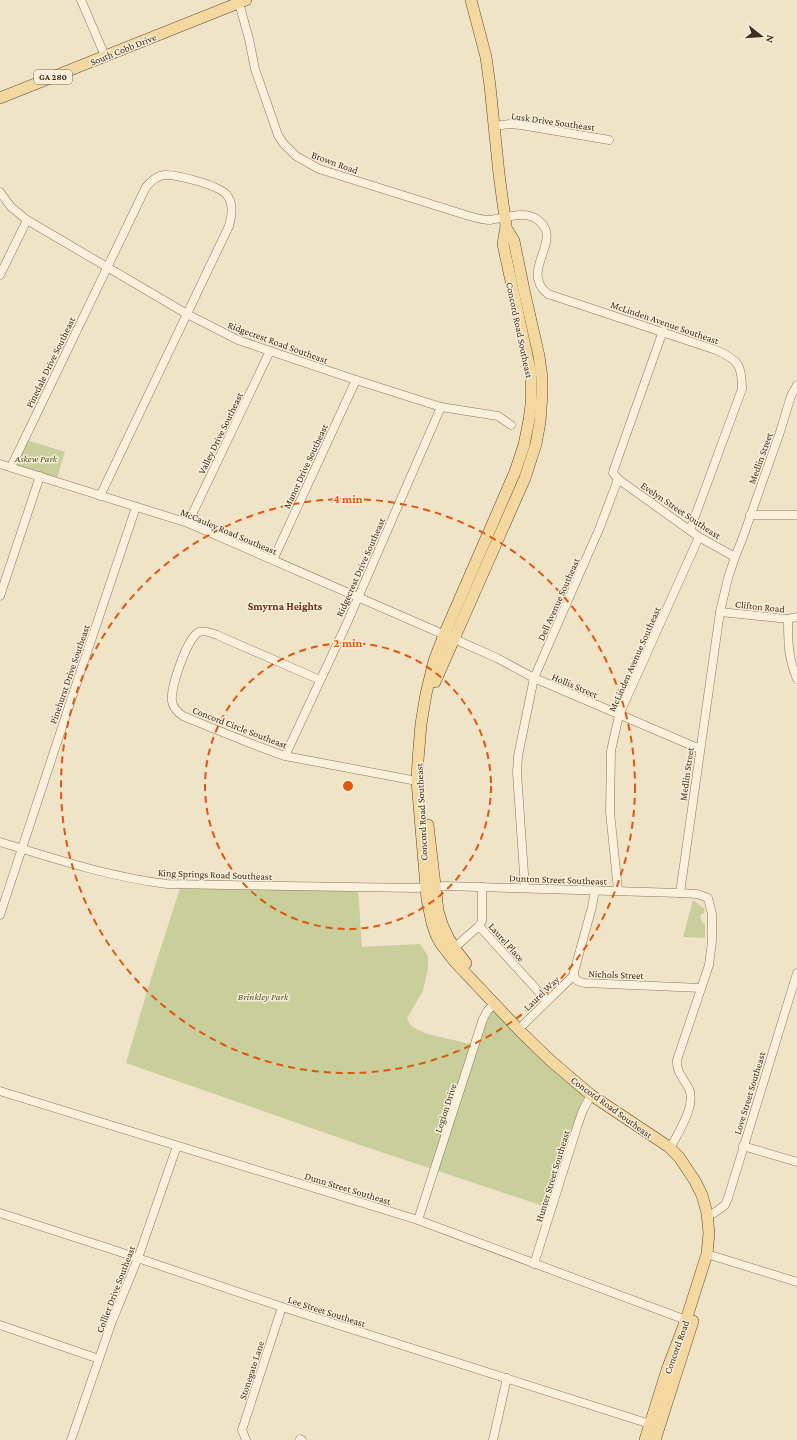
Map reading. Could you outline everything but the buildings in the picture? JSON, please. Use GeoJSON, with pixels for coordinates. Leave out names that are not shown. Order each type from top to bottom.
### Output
{"type":"FeatureCollection","features":[{"type":"Feature","properties":{"kind":"main road","name":"Concord Road Southeast"},"geometry":{"type":"LineString","coordinates":[[471,0],[487,65],[505,222],[514,241],[539,356],[542,394],[540,422],[536,444],[525,478],[430,675],[419,743],[417,781],[431,887],[445,934],[454,948],[464,961],[523,1025],[580,1078],[673,1143],[686,1157],[703,1181],[710,1197],[714,1213],[716,1233],[710,1255]]}},
{"type":"Feature","properties":{"kind":"main road","name":"South Cobb Drive"},"geometry":{"type":"LineString","coordinates":[[0,98],[243,1]]}},
{"type":"Feature","properties":{"kind":"main road","name":"Concord Road Southeast"},"geometry":{"type":"LineString","coordinates":[[449,637],[434,684],[425,743],[424,776],[432,922],[441,944],[455,962],[536,1048],[591,1095],[669,1147],[687,1167],[702,1195],[708,1213],[710,1255]]}},
{"type":"Feature","properties":{"kind":"main road","name":"Concord Road"},"geometry":{"type":"LineString","coordinates":[[645,1440],[667,1370],[710,1255]]}},
{"type":"Feature","properties":{"kind":"main road","name":"Concord Road"},"geometry":{"type":"LineString","coordinates":[[655,1440],[710,1255]]}},
{"type":"Feature","properties":{"kind":"street"},"geometry":{"type":"LineString","coordinates":[[81,0],[105,56]]}},
{"type":"Feature","properties":{"kind":"street","name":"Brown Road"},"geometry":{"type":"LineString","coordinates":[[243,1],[255,69],[272,120],[283,143],[296,156],[319,169],[469,216],[505,222]]}},
{"type":"Feature","properties":{"kind":"street","name":"Lusk Drive Southeast"},"geometry":{"type":"LineString","coordinates":[[494,126],[510,124],[520,125],[609,140]]}},
{"type":"Feature","properties":{"kind":"street","name":"Pinedale Drive Southeast"},"geometry":{"type":"LineString","coordinates":[[11,467],[143,192],[151,181],[156,178],[169,175],[219,189],[226,195],[232,206],[231,219],[226,235],[187,314]]}},
{"type":"Feature","properties":{"kind":"street","name":"Ridgecrest Road Southeast"},"geometry":{"type":"LineString","coordinates":[[0,192],[11,207],[27,220],[108,266],[187,314],[227,335],[356,380],[441,407],[498,416],[511,425]]}},
{"type":"Feature","properties":{"kind":"street","name":"McLinden Avenue Southeast"},"geometry":{"type":"LineString","coordinates":[[505,222],[527,215],[538,220],[542,225],[547,237],[545,248],[538,267],[537,276],[540,285],[548,294],[663,331],[716,350],[727,355],[736,362],[740,368],[742,389],[690,530]]}},
{"type":"Feature","properties":{"kind":"street"},"geometry":{"type":"LineString","coordinates":[[0,275],[27,220]]}},
{"type":"Feature","properties":{"kind":"street"},"geometry":{"type":"LineString","coordinates":[[100,496],[187,314]]}},
{"type":"Feature","properties":{"kind":"street","name":"Dell Avenue Southeast"},"geometry":{"type":"LineString","coordinates":[[525,888],[516,774],[518,756],[534,678],[600,527],[618,479],[613,474],[614,469],[663,331]]}},
{"type":"Feature","properties":{"kind":"street","name":"Valley Drive Southeast"},"geometry":{"type":"LineString","coordinates":[[188,523],[270,351]]}},
{"type":"Feature","properties":{"kind":"street","name":"Manor Drive Southeast"},"geometry":{"type":"LineString","coordinates":[[273,560],[356,380]]}},
{"type":"Feature","properties":{"kind":"street","name":"Medlin Street"},"geometry":{"type":"LineString","coordinates":[[680,893],[720,612],[728,578],[735,557],[780,432],[791,396],[797,385]]}},
{"type":"Feature","properties":{"kind":"street","name":"Ridgecrest Drive Southeast"},"geometry":{"type":"LineString","coordinates":[[285,756],[358,598],[441,407]]}},
{"type":"Feature","properties":{"kind":"street","name":"McCauley Road Southeast"},"geometry":{"type":"LineString","coordinates":[[0,464],[188,523],[449,637]]}},
{"type":"Feature","properties":{"kind":"street"},"geometry":{"type":"LineString","coordinates":[[0,596],[40,476]]}},
{"type":"Feature","properties":{"kind":"street","name":"Evelyn Street Southeast"},"geometry":{"type":"LineString","coordinates":[[618,479],[699,537],[735,557]]}},
{"type":"Feature","properties":{"kind":"street","name":"Pinehurst Drive Southeast"},"geometry":{"type":"LineString","coordinates":[[0,914],[136,507]]}},
{"type":"Feature","properties":{"kind":"street"},"geometry":{"type":"LineString","coordinates":[[750,515],[797,515]]}},
{"type":"Feature","properties":{"kind":"street","name":"McLinden Avenue Southeast"},"geometry":{"type":"LineString","coordinates":[[618,890],[610,812],[611,751],[619,715],[699,537]]}},
{"type":"Feature","properties":{"kind":"street","name":"Clifton Road"},"geometry":{"type":"LineString","coordinates":[[720,612],[788,619],[797,617]]}},
{"type":"Feature","properties":{"kind":"street"},"geometry":{"type":"LineString","coordinates":[[788,619],[788,652],[797,679]]}},
{"type":"Feature","properties":{"kind":"street","name":"Concord Circle Southeast"},"geometry":{"type":"LineString","coordinates":[[320,680],[209,632],[199,632],[194,636],[190,643],[177,674],[172,694],[172,701],[174,708],[178,713],[241,740],[285,756],[417,781]]}},
{"type":"Feature","properties":{"kind":"street","name":"Hollis Street"},"geometry":{"type":"LineString","coordinates":[[449,637],[497,658],[534,678],[700,749]]}},
{"type":"Feature","properties":{"kind":"street","name":"King Springs Road Southeast"},"geometry":{"type":"LineString","coordinates":[[0,842],[112,875],[167,884],[431,887]]}},
{"type":"Feature","properties":{"kind":"street","name":"Dunton Street Southeast"},"geometry":{"type":"LineString","coordinates":[[431,887],[618,890],[680,893]]}},
{"type":"Feature","properties":{"kind":"street","name":"Laurel Place"},"geometry":{"type":"LineString","coordinates":[[482,887],[482,921],[479,926],[547,1000]]}},
{"type":"Feature","properties":{"kind":"street","name":"Nichols Street"},"geometry":{"type":"LineString","coordinates":[[595,890],[574,975],[577,981],[585,983],[701,988]]}},
{"type":"Feature","properties":{"kind":"street"},"geometry":{"type":"LineString","coordinates":[[673,1143],[690,1107],[691,1096],[690,1090],[679,1072],[677,1060],[708,966],[712,948],[712,914],[708,898],[702,895],[680,893]]}},
{"type":"Feature","properties":{"kind":"street"},"geometry":{"type":"LineString","coordinates":[[454,948],[479,926]]}},
{"type":"Feature","properties":{"kind":"street","name":"Love Street Southeast"},"geometry":{"type":"LineString","coordinates":[[714,1213],[725,1205],[797,973]]}},
{"type":"Feature","properties":{"kind":"street","name":"Laurel Way"},"geometry":{"type":"LineString","coordinates":[[523,1025],[574,975]]}},
{"type":"Feature","properties":{"kind":"street","name":"Legion Drive"},"geometry":{"type":"LineString","coordinates":[[418,1220],[483,1019],[488,1010],[494,1004]]}},
{"type":"Feature","properties":{"kind":"street","name":"Dunn Street Southeast"},"geometry":{"type":"LineString","coordinates":[[0,1091],[418,1220],[686,1320]]}},
{"type":"Feature","properties":{"kind":"street","name":"Hunter Street Southeast"},"geometry":{"type":"LineString","coordinates":[[534,1264],[580,1119],[591,1095]]}},
{"type":"Feature","properties":{"kind":"street","name":"Collier Drive Southeast"},"geometry":{"type":"LineString","coordinates":[[71,1440],[99,1358],[119,1303],[138,1258],[177,1146]]}},
{"type":"Feature","properties":{"kind":"street"},"geometry":{"type":"LineString","coordinates":[[743,1146],[797,1162]]}},
{"type":"Feature","properties":{"kind":"street","name":"Lee Street Southeast"},"geometry":{"type":"LineString","coordinates":[[0,1213],[282,1307],[650,1424]]}},
{"type":"Feature","properties":{"kind":"street"},"geometry":{"type":"LineString","coordinates":[[710,1255],[797,1282]]}},
{"type":"Feature","properties":{"kind":"street","name":"Stonegate Lane"},"geometry":{"type":"LineString","coordinates":[[246,1440],[242,1430],[282,1307]]}},
{"type":"Feature","properties":{"kind":"street"},"geometry":{"type":"LineString","coordinates":[[0,1325],[99,1358]]}},
{"type":"Feature","properties":{"kind":"street"},"geometry":{"type":"LineString","coordinates":[[493,1440],[507,1378]]}},
{"type":"Feature","properties":{"kind":"green space","name":"Askew Park"},"geometry":{"type":"Polygon","coordinates":[[[27,440],[65,452],[57,478],[16,466],[27,440]]]}},
{"type":"Feature","properties":{"kind":"green space","name":"Brinkley Park"},"geometry":{"type":"Polygon","coordinates":[[[181,885],[358,887],[362,947],[420,944],[428,956],[428,969],[423,991],[407,1018],[412,1026],[428,1034],[475,1045],[495,1001],[593,1092],[552,1209],[357,1144],[126,1063],[181,885]]]}},
{"type":"Feature","properties":{"kind":"green space"},"geometry":{"type":"Polygon","coordinates":[[[693,900],[705,909],[704,913],[701,915],[701,918],[705,924],[705,938],[683,937],[693,900]]]}},
{"type":"Feature","properties":{"kind":"district","name":"Smyrna Heights"},"geometry":{"type":"Point","coordinates":[285,606]}}]}
